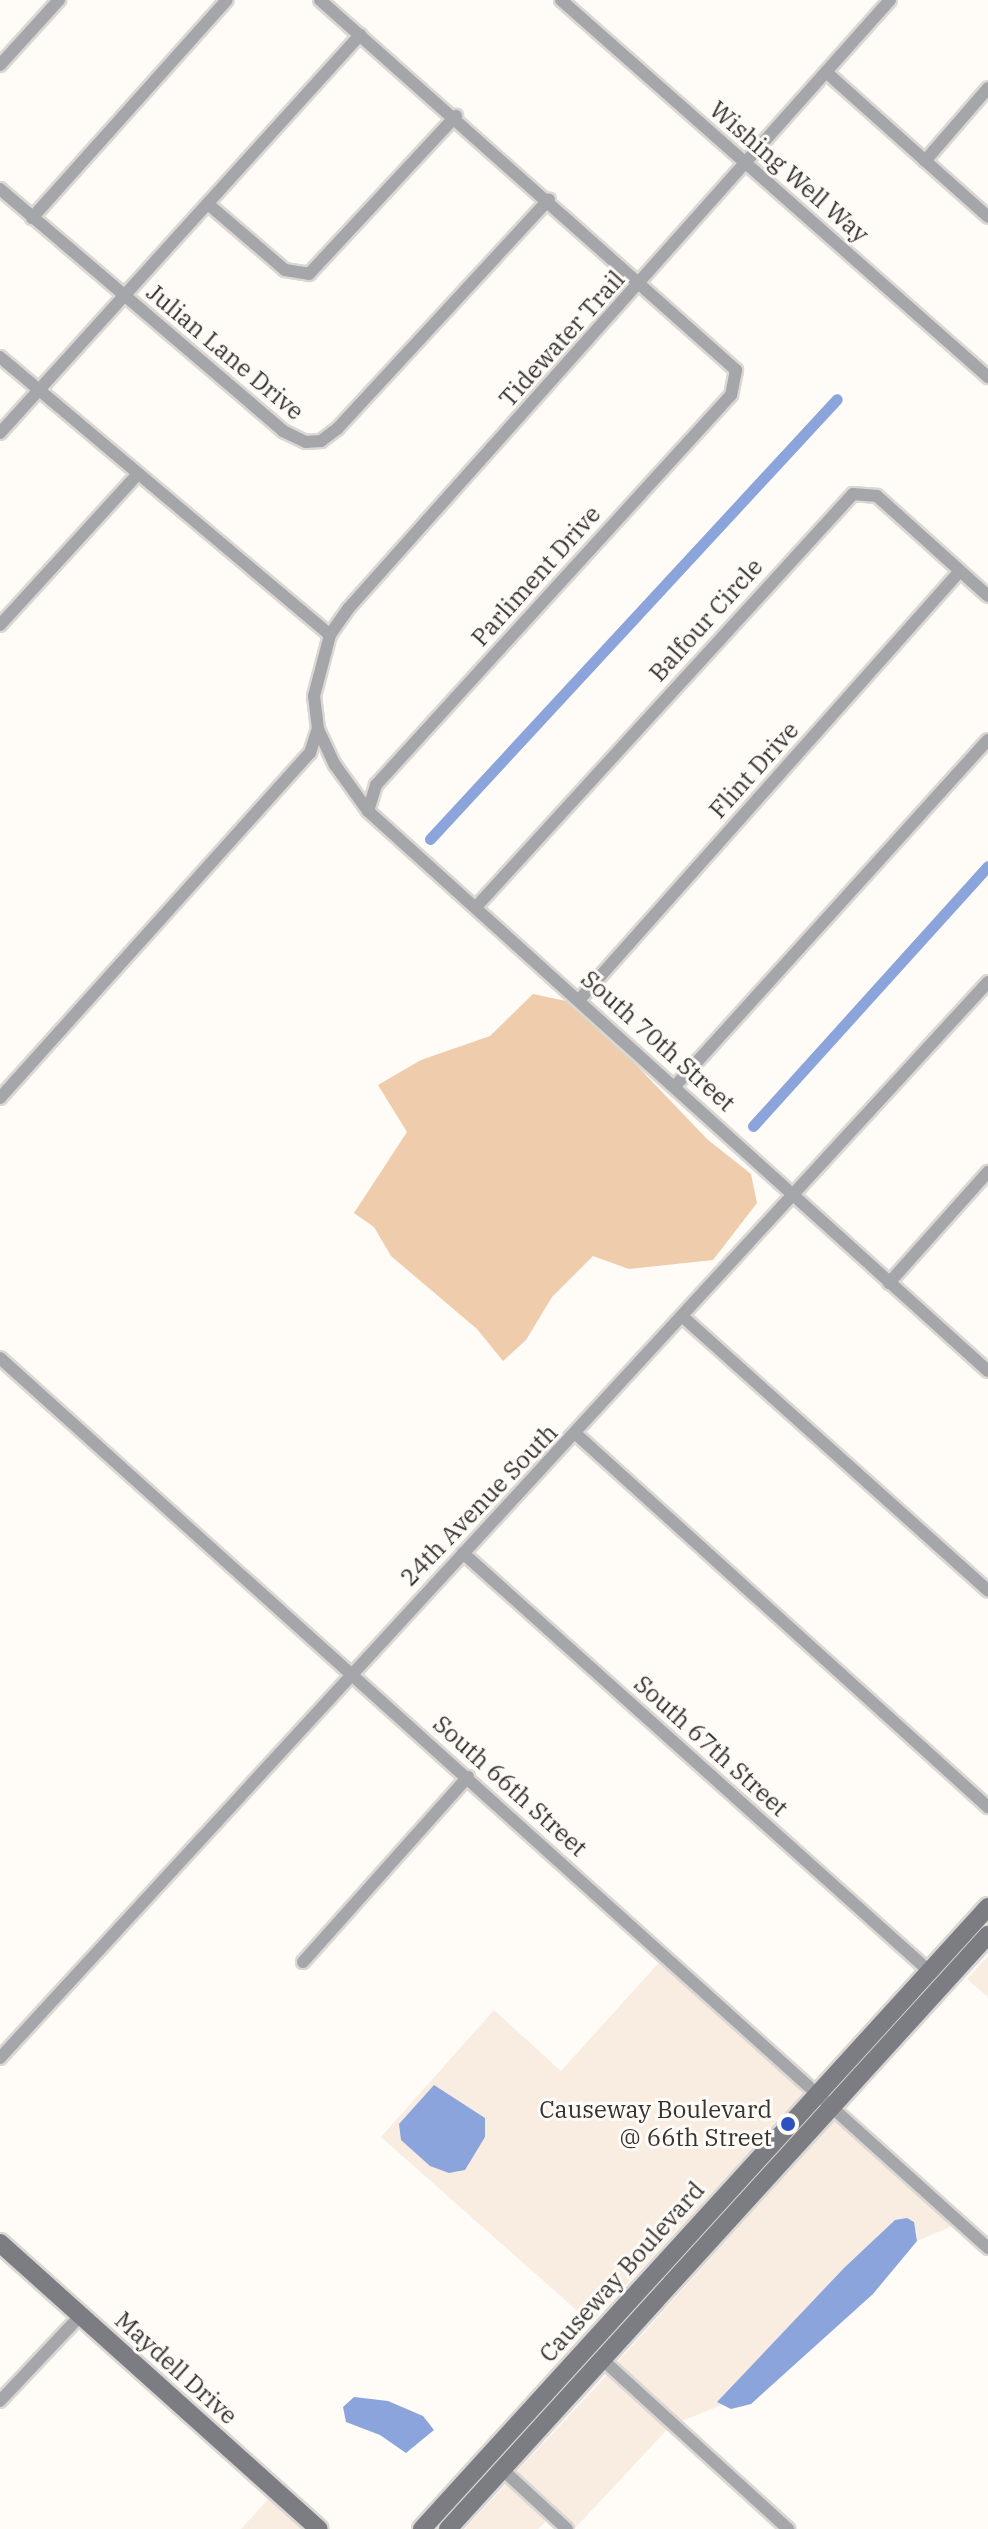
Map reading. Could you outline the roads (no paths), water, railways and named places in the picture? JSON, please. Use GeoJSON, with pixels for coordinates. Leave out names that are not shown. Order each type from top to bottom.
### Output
{"type":"FeatureCollection","features":[{"type":"Feature","properties":{"kind":"main road","name":"Causeway Boulevard"},"geometry":{"type":"LineString","coordinates":[[422,2529],[988,1907]]}},
{"type":"Feature","properties":{"kind":"main road","name":"Causeway Boulevard"},"geometry":{"type":"LineString","coordinates":[[448,2529],[988,1935]]}},
{"type":"Feature","properties":{"kind":"main road"},"geometry":{"type":"LineString","coordinates":[[681,2273],[683,2256],[714,2221],[725,2194]]}},
{"type":"Feature","properties":{"kind":"main road","name":"Maydell Drive"},"geometry":{"type":"LineString","coordinates":[[0,2243],[319,2529]]}},
{"type":"Feature","properties":{"kind":"street"},"geometry":{"type":"LineString","coordinates":[[0,65],[59,0]]}},
{"type":"Feature","properties":{"kind":"street"},"geometry":{"type":"LineString","coordinates":[[32,218],[227,0]]}},
{"type":"Feature","properties":{"kind":"street"},"geometry":{"type":"LineString","coordinates":[[320,0],[456,116],[642,283]]}},
{"type":"Feature","properties":{"kind":"street","name":"Wishing Well Way"},"geometry":{"type":"LineString","coordinates":[[561,0],[988,377]]}},
{"type":"Feature","properties":{"kind":"street","name":"Tidewater Trail"},"geometry":{"type":"LineString","coordinates":[[318,729],[314,696],[330,635],[890,0]]}},
{"type":"Feature","properties":{"kind":"street"},"geometry":{"type":"LineString","coordinates":[[0,433],[360,35]]}},
{"type":"Feature","properties":{"kind":"street"},"geometry":{"type":"LineString","coordinates":[[826,72],[988,217]]}},
{"type":"Feature","properties":{"kind":"street"},"geometry":{"type":"LineString","coordinates":[[925,161],[988,88]]}},
{"type":"Feature","properties":{"kind":"street"},"geometry":{"type":"LineString","coordinates":[[208,204],[285,270],[309,274],[456,116]]}},
{"type":"Feature","properties":{"kind":"street","name":"Julian Lane Drive"},"geometry":{"type":"LineString","coordinates":[[0,189],[283,431],[315,442],[338,428],[549,199]]}},
{"type":"Feature","properties":{"kind":"street","name":"Parliment Drive"},"geometry":{"type":"LineString","coordinates":[[368,811],[376,785],[731,395],[736,370],[642,283]]}},
{"type":"Feature","properties":{"kind":"street"},"geometry":{"type":"LineString","coordinates":[[0,357],[330,635]]}},
{"type":"Feature","properties":{"kind":"street"},"geometry":{"type":"LineString","coordinates":[[0,625],[138,474]]}},
{"type":"Feature","properties":{"kind":"street","name":"Balfour Circle"},"geometry":{"type":"LineString","coordinates":[[476,907],[847,498],[862,492],[877,496],[988,596]]}},
{"type":"Feature","properties":{"kind":"street","name":"Flint Drive"},"geometry":{"type":"LineString","coordinates":[[580,999],[960,571]]}},
{"type":"Feature","properties":{"kind":"street"},"geometry":{"type":"LineString","coordinates":[[0,1098],[310,753],[318,729]]}},
{"type":"Feature","properties":{"kind":"street","name":"South 70th Street"},"geometry":{"type":"LineString","coordinates":[[318,729],[335,765],[368,811],[676,1085],[791,1195],[987,1370]]}},
{"type":"Feature","properties":{"kind":"street"},"geometry":{"type":"LineString","coordinates":[[676,1085],[988,740]]}},
{"type":"Feature","properties":{"kind":"street","name":"24th Avenue South"},"geometry":{"type":"LineString","coordinates":[[0,2058],[350,1672],[576,1434],[988,982]]}},
{"type":"Feature","properties":{"kind":"street"},"geometry":{"type":"LineString","coordinates":[[889,1283],[988,1172]]}},
{"type":"Feature","properties":{"kind":"street"},"geometry":{"type":"LineString","coordinates":[[682,1316],[988,1591]]}},
{"type":"Feature","properties":{"kind":"street","name":"South 66th Street"},"geometry":{"type":"LineString","coordinates":[[0,1358],[988,2248]]}},
{"type":"Feature","properties":{"kind":"street"},"geometry":{"type":"LineString","coordinates":[[576,1434],[988,1807]]}},
{"type":"Feature","properties":{"kind":"street","name":"South 67th Street"},"geometry":{"type":"LineString","coordinates":[[463,1553],[929,1971]]}},
{"type":"Feature","properties":{"kind":"street"},"geometry":{"type":"LineString","coordinates":[[303,1962],[468,1777]]}},
{"type":"Feature","properties":{"kind":"street"},"geometry":{"type":"LineString","coordinates":[[0,2401],[81,2315]]}},
{"type":"Feature","properties":{"kind":"street"},"geometry":{"type":"LineString","coordinates":[[603,2360],[788,2529]]}},
{"type":"Feature","properties":{"kind":"street"},"geometry":{"type":"LineString","coordinates":[[503,2470],[567,2529]]}},
{"type":"Feature","properties":{"kind":"water"},"geometry":{"type":"Polygon","coordinates":[[[434,2085],[485,2118],[485,2137],[465,2170],[449,2173],[430,2166],[401,2140],[399,2124],[434,2085]]]}},
{"type":"Feature","properties":{"kind":"water"},"geometry":{"type":"Polygon","coordinates":[[[907,2218],[914,2222],[917,2241],[873,2294],[751,2404],[731,2409],[717,2402],[844,2268],[895,2220],[907,2218]]]}},
{"type":"Feature","properties":{"kind":"water"},"geometry":{"type":"Polygon","coordinates":[[[354,2397],[388,2401],[423,2416],[434,2430],[406,2453],[380,2435],[346,2422],[343,2407],[354,2397]]]}},
{"type":"Feature","properties":{"kind":"waterway"},"geometry":{"type":"LineString","coordinates":[[430,839],[837,399]]}},
{"type":"Feature","properties":{"kind":"waterway"},"geometry":{"type":"LineString","coordinates":[[753,1126],[988,866]]}},
{"type":"Feature","properties":{"kind":"place","name":"Causeway Boulevard @ 66th Street"},"geometry":{"type":"Point","coordinates":[788,2124]}}]}
